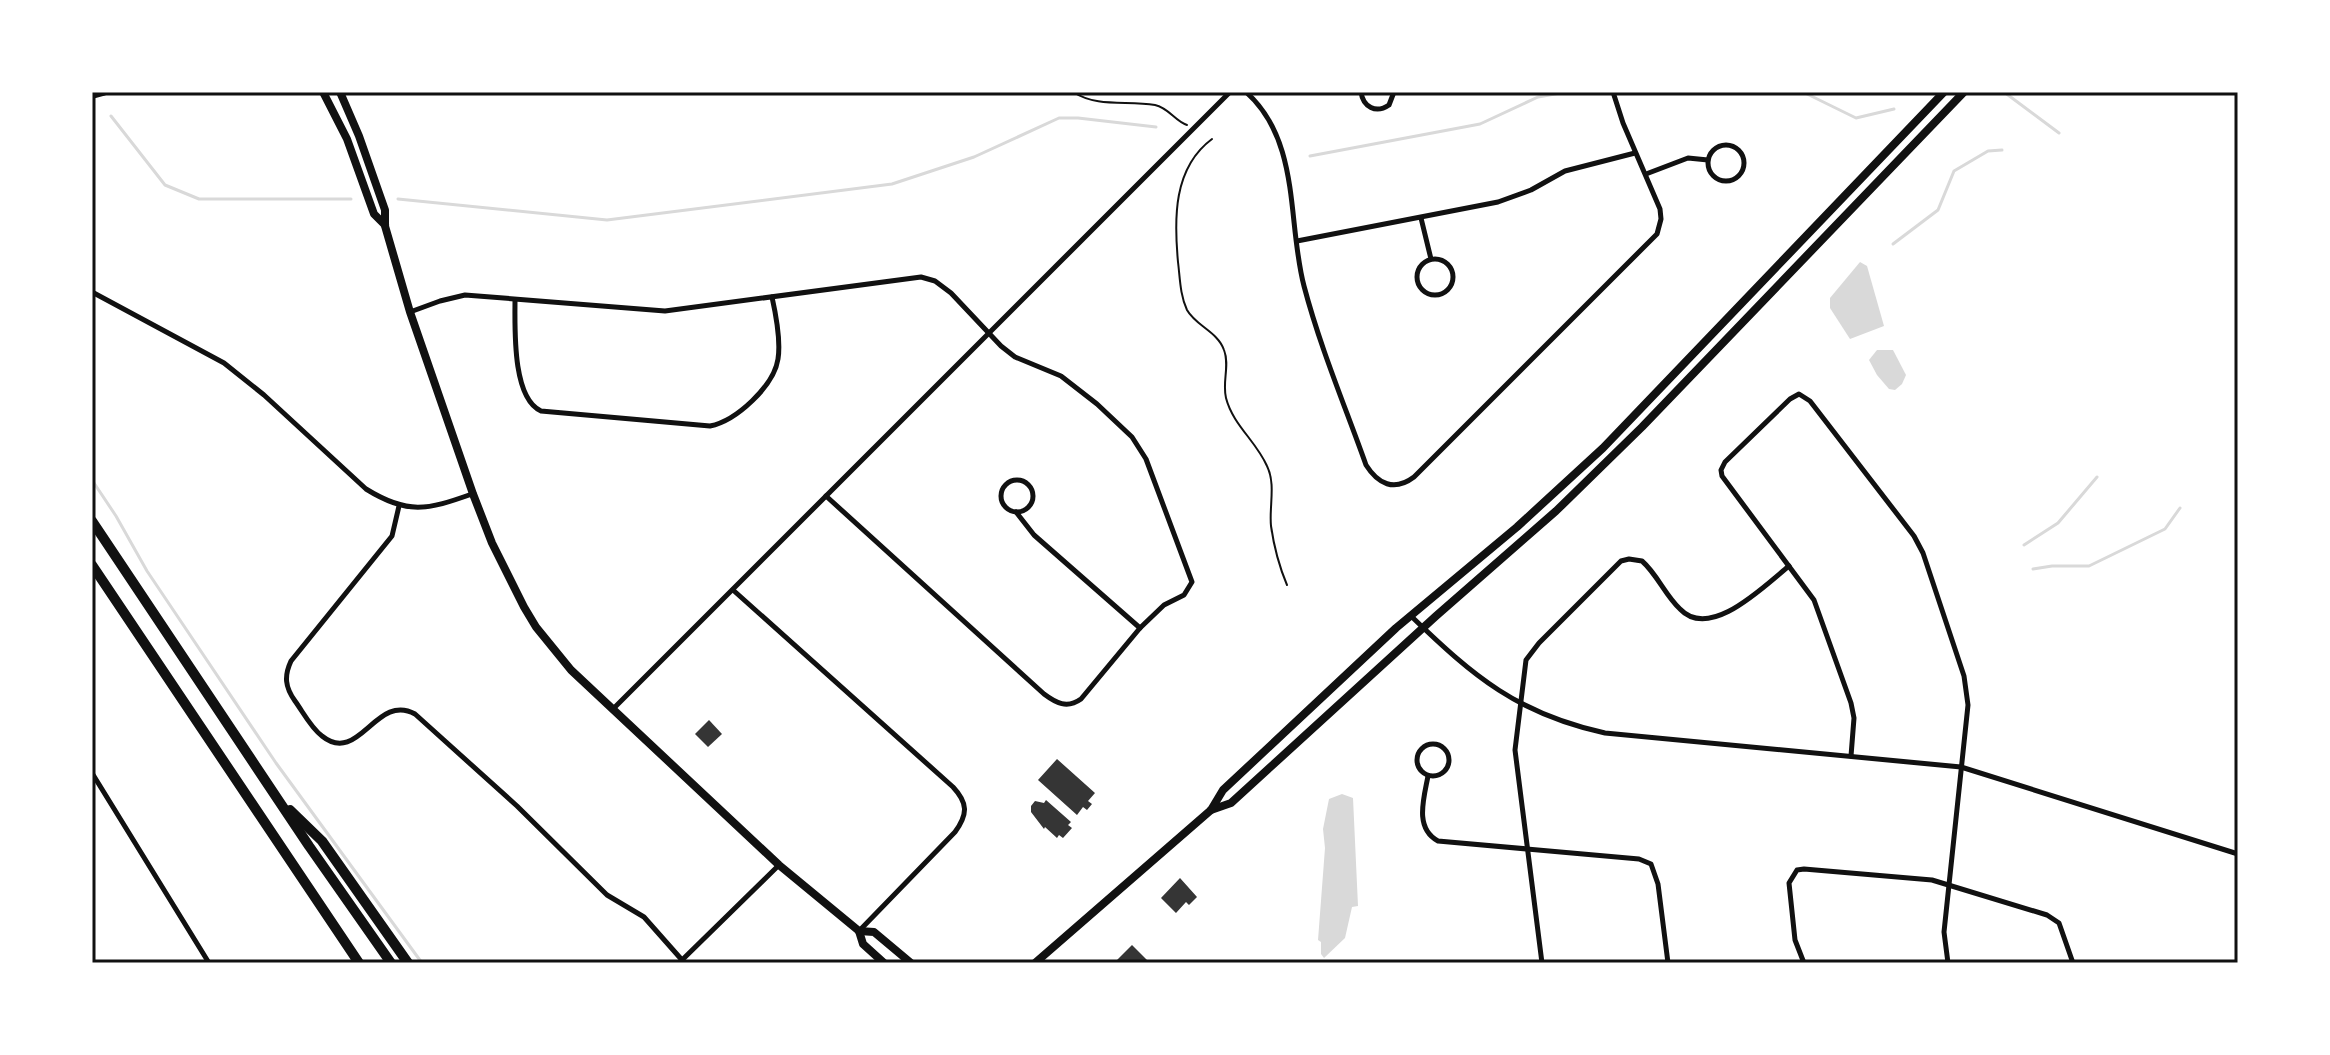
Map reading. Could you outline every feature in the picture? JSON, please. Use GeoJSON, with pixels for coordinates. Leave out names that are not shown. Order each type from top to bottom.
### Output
{"type":"FeatureCollection","features":[{"type":"Feature","properties":{"kind":"highway"},"geometry":{"type":"LineString","coordinates":[[92,521],[391,963]]}},
{"type":"Feature","properties":{"kind":"highway"},"geometry":{"type":"LineString","coordinates":[[92,565],[359,963]]}},
{"type":"Feature","properties":{"kind":"highway"},"geometry":{"type":"LineString","coordinates":[[276,796],[322,841],[408,963]]}},
{"type":"Feature","properties":{"kind":"main road"},"geometry":{"type":"LineString","coordinates":[[92,95],[103,92]]}},
{"type":"Feature","properties":{"kind":"main road"},"geometry":{"type":"LineString","coordinates":[[323,92],[347,139],[374,214],[385,226]]}},
{"type":"Feature","properties":{"kind":"main road"},"geometry":{"type":"LineString","coordinates":[[340,92],[385,210],[385,226],[410,312],[473,494],[506,573],[536,627],[571,670],[779,865],[859,931],[863,944],[884,963]]}},
{"type":"Feature","properties":{"kind":"main road"},"geometry":{"type":"LineString","coordinates":[[1035,963],[1211,810],[1223,790],[1318,699],[1517,527],[1603,448],[1944,92]]}},
{"type":"Feature","properties":{"kind":"main road"},"geometry":{"type":"LineString","coordinates":[[1211,810],[1231,803],[1556,511],[1642,427],[1964,92]]}},
{"type":"Feature","properties":{"kind":"main road"},"geometry":{"type":"LineString","coordinates":[[859,931],[874,932],[911,963]]}},
{"type":"Feature","properties":{"kind":"street"},"geometry":{"type":"LineString","coordinates":[[613,709],[1230,92]]}},
{"type":"Feature","properties":{"kind":"street"},"geometry":{"type":"LineString","coordinates":[[1246,92],[1271,122],[1281,145],[1303,283],[1366,465],[1381,483],[1398,485],[1414,477],[1651,242],[1660,227],[1660,209],[1613,92]]}},
{"type":"Feature","properties":{"kind":"street"},"geometry":{"type":"LineString","coordinates":[[1361,92],[1362,99],[1369,107],[1380,109],[1389,105],[1394,92]]}},
{"type":"Feature","properties":{"kind":"street"},"geometry":{"type":"LineString","coordinates":[[1726,145],[1740,152],[1743,164],[1739,175],[1727,180],[1714,176],[1708,160],[1713,149],[1726,145]]}},
{"type":"Feature","properties":{"kind":"street"},"geometry":{"type":"LineString","coordinates":[[1297,241],[1515,197],[1565,171],[1635,153]]}},
{"type":"Feature","properties":{"kind":"street"},"geometry":{"type":"LineString","coordinates":[[1646,174],[1688,158],[1708,160]]}},
{"type":"Feature","properties":{"kind":"street"},"geometry":{"type":"LineString","coordinates":[[1421,218],[1431,259]]}},
{"type":"Feature","properties":{"kind":"street"},"geometry":{"type":"LineString","coordinates":[[1431,259],[1446,261],[1453,271],[1452,283],[1441,294],[1423,290],[1417,280],[1420,267],[1431,259]]}},
{"type":"Feature","properties":{"kind":"street"},"geometry":{"type":"LineString","coordinates":[[410,312],[465,295],[665,311],[921,277],[935,281],[1015,357],[1061,376],[1132,437],[1146,459],[1192,582],[1184,595],[1164,605],[1140,628],[1081,699],[1075,703],[1061,704],[1044,694],[826,496]]}},
{"type":"Feature","properties":{"kind":"street"},"geometry":{"type":"LineString","coordinates":[[92,292],[224,363],[275,405],[366,489],[399,506],[417,508],[473,494]]}},
{"type":"Feature","properties":{"kind":"street"},"geometry":{"type":"LineString","coordinates":[[515,300],[518,370],[528,400],[534,407],[541,411],[710,426],[733,418],[772,378],[779,358],[772,297]]}},
{"type":"Feature","properties":{"kind":"street"},"geometry":{"type":"LineString","coordinates":[[1851,756],[1854,718],[1851,703],[1814,600],[1724,480],[1721,470],[1725,462],[1790,399],[1799,394],[1810,401],[1914,536],[1923,553],[1968,690],[1944,932],[1948,963]]}},
{"type":"Feature","properties":{"kind":"street"},"geometry":{"type":"LineString","coordinates":[[1016,512],[1028,507],[1033,498],[1027,483],[1016,479],[1006,484],[1000,495],[1002,503],[1016,512],[1034,535],[1140,628]]}},
{"type":"Feature","properties":{"kind":"street"},"geometry":{"type":"LineString","coordinates":[[399,506],[392,536],[291,661],[286,677],[289,692],[321,736],[337,742],[355,739],[395,708],[415,714],[517,806],[607,895],[644,917],[673,947],[681,962],[779,865]]}},
{"type":"Feature","properties":{"kind":"street"},"geometry":{"type":"LineString","coordinates":[[1542,963],[1515,750],[1526,660],[1621,561],[1642,561],[1678,608],[1692,619],[1701,621],[1728,612],[1789,566]]}},
{"type":"Feature","properties":{"kind":"street"},"geometry":{"type":"LineString","coordinates":[[733,590],[953,787],[965,804],[965,813],[955,832],[859,931]]}},
{"type":"Feature","properties":{"kind":"street"},"geometry":{"type":"LineString","coordinates":[[1411,616],[1466,668],[1521,705],[1569,725],[1605,733],[1961,767],[2238,854]]}},
{"type":"Feature","properties":{"kind":"street"},"geometry":{"type":"LineString","coordinates":[[1427,745],[1438,745],[1447,752],[1448,766],[1441,775],[1428,776],[1420,770],[1417,758],[1427,745]]}},
{"type":"Feature","properties":{"kind":"street"},"geometry":{"type":"LineString","coordinates":[[92,773],[209,963]]}},
{"type":"Feature","properties":{"kind":"street"},"geometry":{"type":"LineString","coordinates":[[1428,776],[1423,824],[1432,838],[1438,841],[1639,859],[1651,864],[1658,884],[1668,963]]}},
{"type":"Feature","properties":{"kind":"street"},"geometry":{"type":"LineString","coordinates":[[1804,963],[1795,940],[1789,883],[1797,870],[1949,884],[2052,917],[2059,923],[2073,963]]}},
{"type":"Feature","properties":{"kind":"path"},"geometry":{"type":"LineString","coordinates":[[1073,92],[1093,101],[1155,105],[1171,112],[1180,123],[1188,126]]}},
{"type":"Feature","properties":{"kind":"path"},"geometry":{"type":"LineString","coordinates":[[1212,139],[1197,152],[1190,164],[1176,208],[1181,290],[1189,313],[1222,346],[1227,364],[1226,396],[1230,409],[1237,424],[1267,465],[1271,524],[1278,564],[1287,585]]}},
{"type":"Feature","properties":{"kind":"shaded area"},"geometry":{"type":"Polygon","coordinates":[[[1860,262],[1867,266],[1884,326],[1850,339],[1830,308],[1830,298],[1860,262]]]}},
{"type":"Feature","properties":{"kind":"shaded area"},"geometry":{"type":"Polygon","coordinates":[[[1877,350],[1893,350],[1906,375],[1895,390],[1889,389],[1869,360],[1877,350]]]}},
{"type":"Feature","properties":{"kind":"shaded area"},"geometry":{"type":"Polygon","coordinates":[[[1342,794],[1353,798],[1358,906],[1352,907],[1345,938],[1324,958],[1318,940],[1325,848],[1323,829],[1329,799],[1342,794]]]}},
{"type":"Feature","properties":{"kind":"building"},"geometry":{"type":"Polygon","coordinates":[[[709,720],[722,734],[708,747],[695,734],[709,720]]]}},
{"type":"Feature","properties":{"kind":"building"},"geometry":{"type":"Polygon","coordinates":[[[1057,759],[1095,793],[1088,801],[1092,804],[1087,810],[1083,807],[1077,815],[1038,780],[1057,759]]]}},
{"type":"Feature","properties":{"kind":"building"},"geometry":{"type":"Polygon","coordinates":[[[1046,800],[1071,822],[1068,825],[1072,828],[1063,838],[1059,835],[1057,838],[1044,829],[1031,812],[1035,801],[1044,803],[1046,800]]]}},
{"type":"Feature","properties":{"kind":"building"},"geometry":{"type":"Polygon","coordinates":[[[1180,878],[1197,897],[1189,905],[1186,902],[1176,913],[1161,898],[1180,878]]]}},
{"type":"Feature","properties":{"kind":"building"},"geometry":{"type":"Polygon","coordinates":[[[1132,945],[1150,963],[1116,961],[1132,945]]]}},
{"type":"Feature","properties":{"kind":"waterway"},"geometry":{"type":"LineString","coordinates":[[1310,156],[1480,124],[1538,97],[1566,92]]}},
{"type":"Feature","properties":{"kind":"waterway"},"geometry":{"type":"LineString","coordinates":[[1803,92],[1856,118],[1894,109]]}},
{"type":"Feature","properties":{"kind":"waterway"},"geometry":{"type":"LineString","coordinates":[[2004,92],[2059,133]]}},
{"type":"Feature","properties":{"kind":"waterway"},"geometry":{"type":"LineString","coordinates":[[111,116],[165,185],[199,199],[351,199]]}},
{"type":"Feature","properties":{"kind":"waterway"},"geometry":{"type":"LineString","coordinates":[[398,199],[607,220],[892,184],[974,157],[1059,118],[1156,127]]}},
{"type":"Feature","properties":{"kind":"waterway"},"geometry":{"type":"LineString","coordinates":[[1893,244],[1938,210],[1954,171],[1988,151],[2002,150]]}},
{"type":"Feature","properties":{"kind":"waterway"},"geometry":{"type":"LineString","coordinates":[[2024,545],[2058,523],[2097,477]]}},
{"type":"Feature","properties":{"kind":"waterway"},"geometry":{"type":"LineString","coordinates":[[92,480],[147,571],[276,763],[422,963]]}},
{"type":"Feature","properties":{"kind":"waterway"},"geometry":{"type":"LineString","coordinates":[[2033,569],[2089,566],[2165,529],[2180,508]]}}]}
